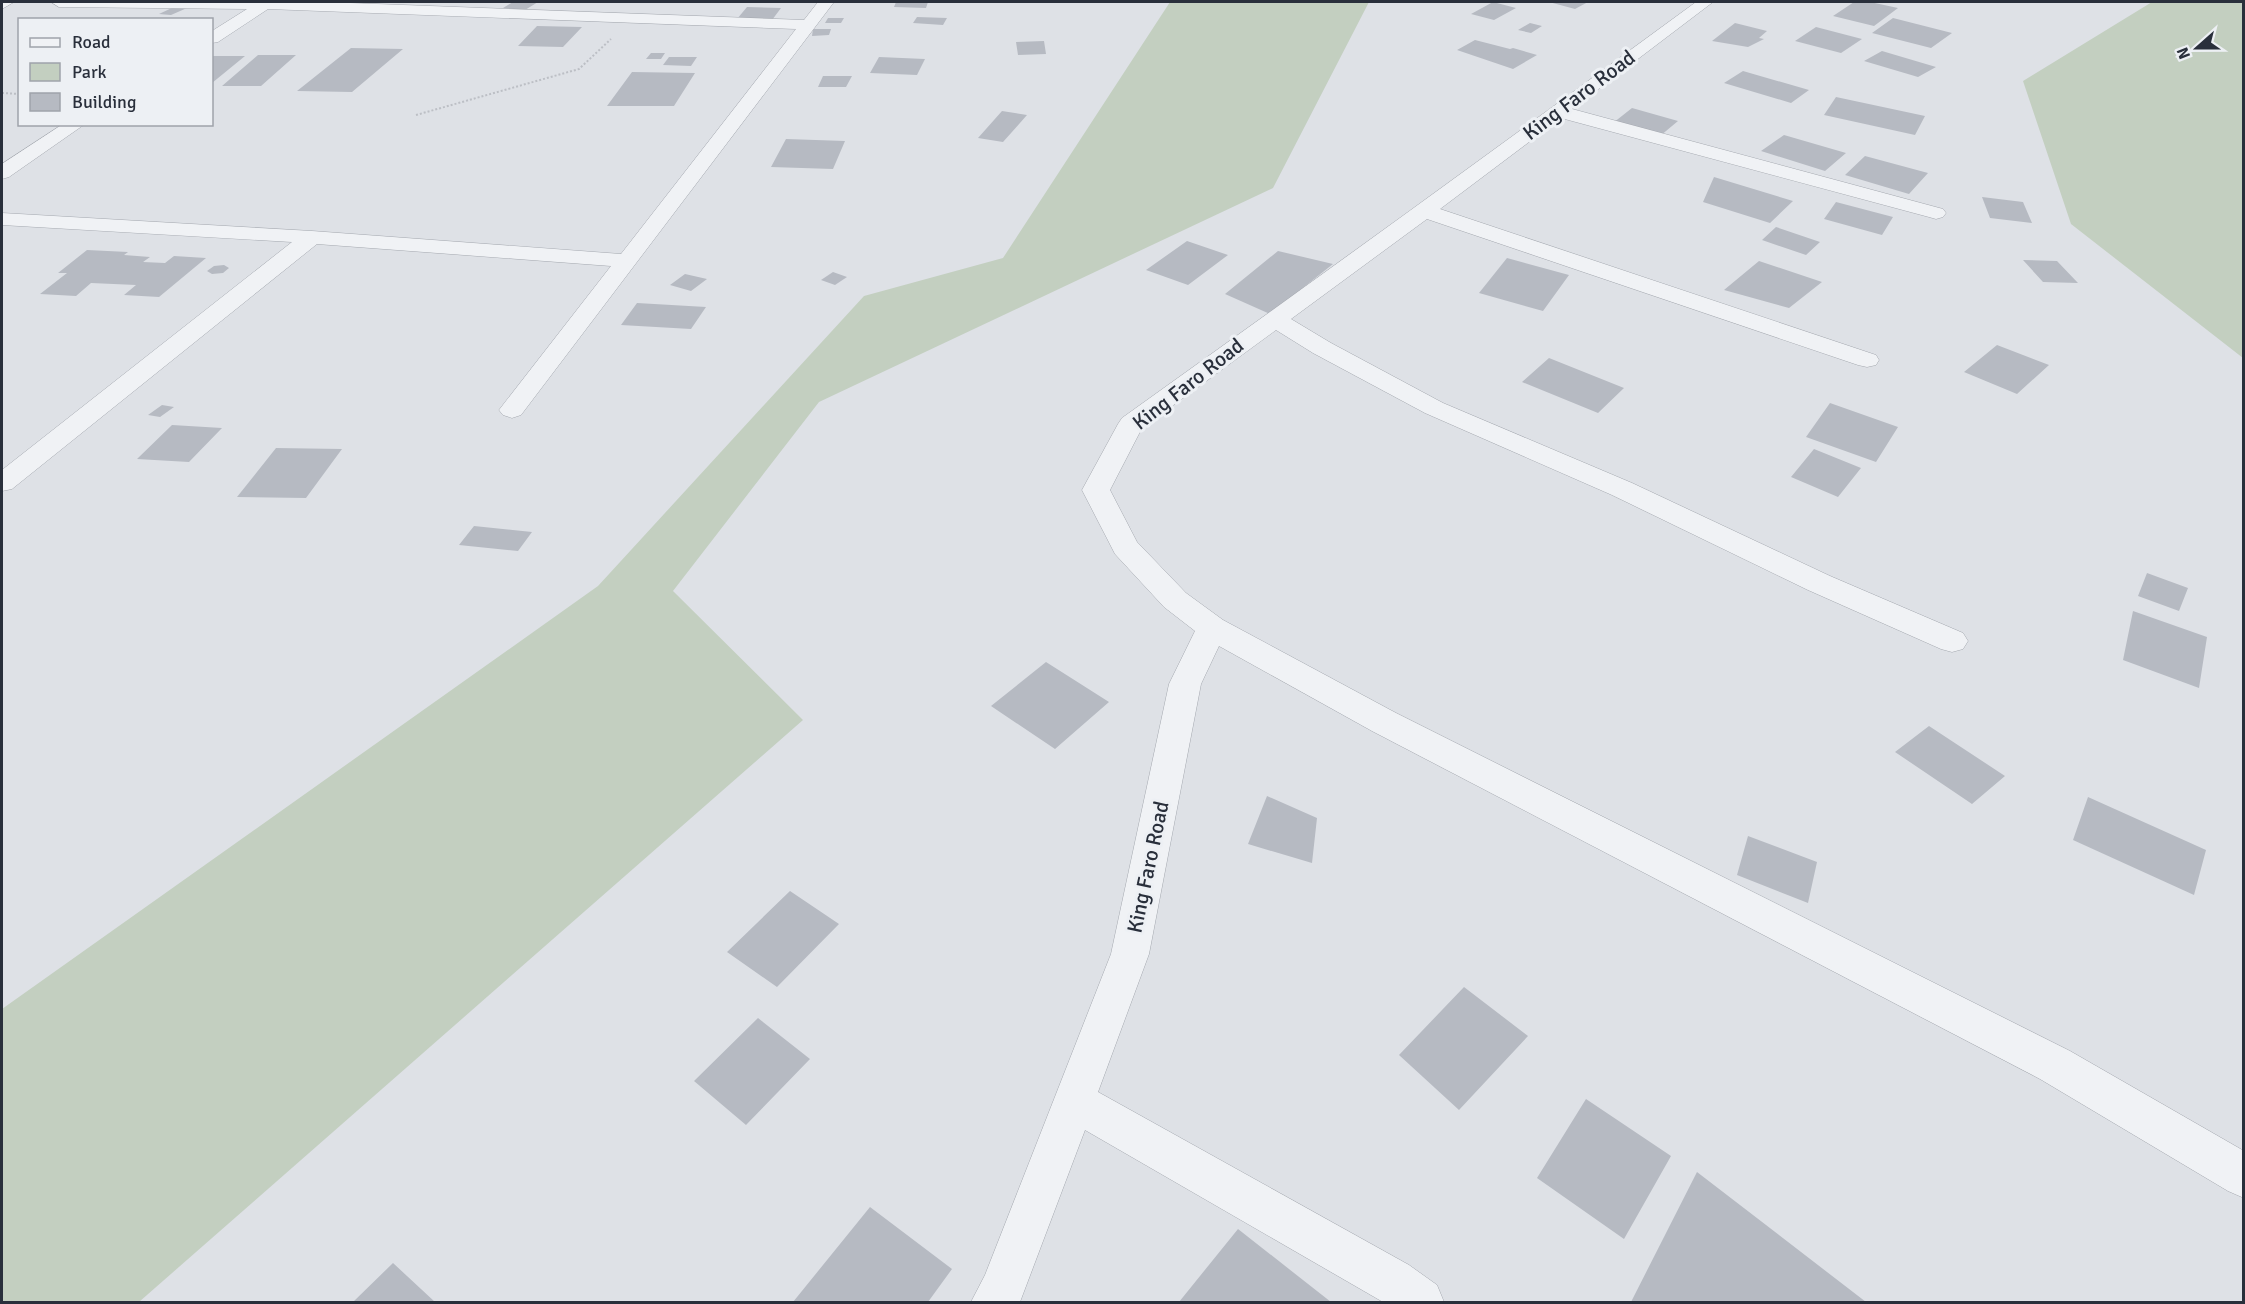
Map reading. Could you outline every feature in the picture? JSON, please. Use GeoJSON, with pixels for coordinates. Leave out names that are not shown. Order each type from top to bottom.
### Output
{"type":"FeatureCollection","features":[{"type":"Feature","properties":{"kind":"street"},"geometry":{"type":"LineString","coordinates":[[2,4],[6,2]]}},
{"type":"Feature","properties":{"kind":"street"},"geometry":{"type":"LineString","coordinates":[[59,2],[266,3],[631,20],[808,25]]}},
{"type":"Feature","properties":{"kind":"street"},"geometry":{"type":"LineString","coordinates":[[512,410],[826,2]]}},
{"type":"Feature","properties":{"kind":"street","name":"King Faro Road"},"geometry":{"type":"LineString","coordinates":[[994,1302],[1002,1290],[1130,954],[1185,684],[1212,628],[1175,600],[1125,547],[1096,490],[1131,424],[1424,211],[1705,2]]}},
{"type":"Feature","properties":{"kind":"street"},"geometry":{"type":"LineString","coordinates":[[213,37],[266,3]]}},
{"type":"Feature","properties":{"kind":"street"},"geometry":{"type":"LineString","coordinates":[[1557,111],[1936,213]]}},
{"type":"Feature","properties":{"kind":"street"},"geometry":{"type":"LineString","coordinates":[[2,173],[73,126]]}},
{"type":"Feature","properties":{"kind":"street"},"geometry":{"type":"LineString","coordinates":[[1424,211],[1867,360]]}},
{"type":"Feature","properties":{"kind":"street"},"geometry":{"type":"LineString","coordinates":[[2,219],[312,237],[628,261]]}},
{"type":"Feature","properties":{"kind":"street"},"geometry":{"type":"LineString","coordinates":[[2,483],[312,237]]}},
{"type":"Feature","properties":{"kind":"street"},"geometry":{"type":"LineString","coordinates":[[1274,318],[1322,348],[1434,408],[1622,489],[1820,584],[1952,641]]}},
{"type":"Feature","properties":{"kind":"street"},"geometry":{"type":"LineString","coordinates":[[1212,628],[1384,722],[2055,1065],[2244,1176]]}},
{"type":"Feature","properties":{"kind":"street"},"geometry":{"type":"LineString","coordinates":[[1074,1101],[1393,1281],[1420,1302]]}},
{"type":"Feature","properties":{"kind":"path"},"geometry":{"type":"LineString","coordinates":[[416,115],[579,69],[631,20]]}},
{"type":"Feature","properties":{"kind":"path"},"geometry":{"type":"LineString","coordinates":[[2,93],[18,94]]}},
{"type":"Feature","properties":{"kind":"green space"},"geometry":{"type":"Polygon","coordinates":[[[1170,2],[1369,2],[1273,188],[819,402],[673,591],[803,720],[139,1302],[2,1302],[2,1009],[598,586],[864,296],[1003,258],[1170,2]]]}},
{"type":"Feature","properties":{"kind":"green space"},"geometry":{"type":"Polygon","coordinates":[[[2152,2],[2243,2],[2243,358],[2071,224],[2023,81],[2152,2]]]}},
{"type":"Feature","properties":{"kind":"building"},"geometry":{"type":"Polygon","coordinates":[[[513,2],[538,2],[525,10],[503,8],[513,2]]]}},
{"type":"Feature","properties":{"kind":"building"},"geometry":{"type":"Polygon","coordinates":[[[896,2],[928,2],[926,8],[894,7],[896,2]]]}},
{"type":"Feature","properties":{"kind":"building"},"geometry":{"type":"Polygon","coordinates":[[[1493,2],[1516,8],[1494,20],[1471,14],[1493,2]]]}},
{"type":"Feature","properties":{"kind":"building"},"geometry":{"type":"Polygon","coordinates":[[[1549,2],[1588,2],[1575,9],[1549,2]]]}},
{"type":"Feature","properties":{"kind":"building"},"geometry":{"type":"Polygon","coordinates":[[[1854,2],[1870,2],[1898,8],[1874,26],[1833,16],[1854,2]]]}},
{"type":"Feature","properties":{"kind":"building"},"geometry":{"type":"Polygon","coordinates":[[[176,6],[187,8],[171,15],[159,14],[176,6]]]}},
{"type":"Feature","properties":{"kind":"building"},"geometry":{"type":"Polygon","coordinates":[[[747,7],[781,8],[772,20],[737,19],[747,7]]]}},
{"type":"Feature","properties":{"kind":"building"},"geometry":{"type":"Polygon","coordinates":[[[917,17],[947,18],[943,25],[913,23],[917,17]]]}},
{"type":"Feature","properties":{"kind":"building"},"geometry":{"type":"Polygon","coordinates":[[[828,18],[844,18],[841,23],[825,23],[828,18]]]}},
{"type":"Feature","properties":{"kind":"building"},"geometry":{"type":"Polygon","coordinates":[[[1893,18],[1952,33],[1931,48],[1872,33],[1893,18]]]}},
{"type":"Feature","properties":{"kind":"building"},"geometry":{"type":"Polygon","coordinates":[[[1530,23],[1542,26],[1531,33],[1518,30],[1530,23]]]}},
{"type":"Feature","properties":{"kind":"building"},"geometry":{"type":"Polygon","coordinates":[[[1735,23],[1767,31],[1759,38],[1764,39],[1748,47],[1712,41],[1735,23]]]}},
{"type":"Feature","properties":{"kind":"building"},"geometry":{"type":"Polygon","coordinates":[[[537,26],[582,27],[563,47],[518,46],[537,26]]]}},
{"type":"Feature","properties":{"kind":"building"},"geometry":{"type":"Polygon","coordinates":[[[1816,27],[1862,39],[1841,53],[1795,41],[1816,27]]]}},
{"type":"Feature","properties":{"kind":"building"},"geometry":{"type":"Polygon","coordinates":[[[813,29],[831,29],[829,35],[812,36],[813,29]]]}},
{"type":"Feature","properties":{"kind":"building"},"geometry":{"type":"Polygon","coordinates":[[[1475,40],[1537,55],[1513,69],[1457,50],[1475,40]]]}},
{"type":"Feature","properties":{"kind":"building"},"geometry":{"type":"Polygon","coordinates":[[[1044,41],[1046,54],[1018,55],[1016,42],[1044,41]]]}},
{"type":"Feature","properties":{"kind":"building"},"geometry":{"type":"Polygon","coordinates":[[[351,48],[403,49],[352,92],[297,91],[351,48]]]}},
{"type":"Feature","properties":{"kind":"building"},"geometry":{"type":"Polygon","coordinates":[[[1882,51],[1936,67],[1918,77],[1864,61],[1882,51]]]}},
{"type":"Feature","properties":{"kind":"building"},"geometry":{"type":"Polygon","coordinates":[[[651,53],[665,53],[661,59],[646,59],[651,53]]]}},
{"type":"Feature","properties":{"kind":"building"},"geometry":{"type":"Polygon","coordinates":[[[258,55],[296,55],[261,86],[222,86],[258,55]]]}},
{"type":"Feature","properties":{"kind":"building"},"geometry":{"type":"Polygon","coordinates":[[[213,56],[245,56],[213,82],[213,56]]]}},
{"type":"Feature","properties":{"kind":"building"},"geometry":{"type":"Polygon","coordinates":[[[669,57],[697,57],[691,66],[663,65],[669,57]]]}},
{"type":"Feature","properties":{"kind":"building"},"geometry":{"type":"Polygon","coordinates":[[[879,57],[925,59],[917,75],[870,73],[879,57]]]}},
{"type":"Feature","properties":{"kind":"building"},"geometry":{"type":"Polygon","coordinates":[[[1743,71],[1809,90],[1791,103],[1724,83],[1743,71]]]}},
{"type":"Feature","properties":{"kind":"building"},"geometry":{"type":"Polygon","coordinates":[[[632,72],[695,73],[674,106],[607,106],[632,72]]]}},
{"type":"Feature","properties":{"kind":"building"},"geometry":{"type":"Polygon","coordinates":[[[823,76],[852,76],[846,87],[818,87],[823,76]]]}},
{"type":"Feature","properties":{"kind":"building"},"geometry":{"type":"Polygon","coordinates":[[[1836,97],[1925,116],[1915,135],[1824,115],[1836,97]]]}},
{"type":"Feature","properties":{"kind":"building"},"geometry":{"type":"Polygon","coordinates":[[[1632,108],[1678,121],[1660,136],[1613,123],[1632,108]]]}},
{"type":"Feature","properties":{"kind":"building"},"geometry":{"type":"Polygon","coordinates":[[[1002,111],[1027,115],[1003,142],[978,138],[1002,111]]]}},
{"type":"Feature","properties":{"kind":"building"},"geometry":{"type":"Polygon","coordinates":[[[1784,135],[1846,153],[1825,171],[1761,151],[1784,135]]]}},
{"type":"Feature","properties":{"kind":"building"},"geometry":{"type":"Polygon","coordinates":[[[786,139],[845,141],[833,169],[771,167],[786,139]]]}},
{"type":"Feature","properties":{"kind":"building"},"geometry":{"type":"Polygon","coordinates":[[[1865,156],[1928,173],[1909,194],[1845,175],[1865,156]]]}},
{"type":"Feature","properties":{"kind":"building"},"geometry":{"type":"Polygon","coordinates":[[[1714,177],[1793,201],[1770,223],[1703,202],[1714,177]]]}},
{"type":"Feature","properties":{"kind":"building"},"geometry":{"type":"Polygon","coordinates":[[[1982,197],[2023,202],[2032,223],[1990,218],[1982,197]]]}},
{"type":"Feature","properties":{"kind":"building"},"geometry":{"type":"Polygon","coordinates":[[[1836,202],[1893,217],[1882,235],[1824,219],[1836,202]]]}},
{"type":"Feature","properties":{"kind":"building"},"geometry":{"type":"Polygon","coordinates":[[[1776,227],[1820,242],[1806,255],[1762,240],[1776,227]]]}},
{"type":"Feature","properties":{"kind":"building"},"geometry":{"type":"Polygon","coordinates":[[[1187,241],[1228,255],[1188,285],[1146,270],[1187,241]]]}},
{"type":"Feature","properties":{"kind":"building"},"geometry":{"type":"Polygon","coordinates":[[[87,250],[128,252],[124,255],[150,257],[143,262],[165,263],[174,256],[206,258],[159,297],[124,295],[136,285],[91,283],[76,296],[40,294],[67,273],[58,273],[87,250]]]}},
{"type":"Feature","properties":{"kind":"building"},"geometry":{"type":"Polygon","coordinates":[[[1278,251],[1333,264],[1270,314],[1225,294],[1278,251]]]}},
{"type":"Feature","properties":{"kind":"building"},"geometry":{"type":"Polygon","coordinates":[[[1507,258],[1569,275],[1543,311],[1479,293],[1507,258]]]}},
{"type":"Feature","properties":{"kind":"building"},"geometry":{"type":"Polygon","coordinates":[[[2023,260],[2057,261],[2078,283],[2043,282],[2023,260]]]}},
{"type":"Feature","properties":{"kind":"building"},"geometry":{"type":"Polygon","coordinates":[[[1759,261],[1822,282],[1789,308],[1724,290],[1759,261]]]}},
{"type":"Feature","properties":{"kind":"building"},"geometry":{"type":"Polygon","coordinates":[[[224,265],[229,268],[223,273],[212,274],[207,271],[214,266],[224,265]]]}},
{"type":"Feature","properties":{"kind":"building"},"geometry":{"type":"Polygon","coordinates":[[[833,272],[847,277],[835,285],[821,280],[833,272]]]}},
{"type":"Feature","properties":{"kind":"building"},"geometry":{"type":"Polygon","coordinates":[[[685,274],[707,279],[691,291],[670,285],[685,274]]]}},
{"type":"Feature","properties":{"kind":"building"},"geometry":{"type":"Polygon","coordinates":[[[637,303],[706,307],[691,329],[621,325],[637,303]]]}},
{"type":"Feature","properties":{"kind":"building"},"geometry":{"type":"Polygon","coordinates":[[[1997,345],[2049,365],[2017,394],[1964,372],[1997,345]]]}},
{"type":"Feature","properties":{"kind":"building"},"geometry":{"type":"Polygon","coordinates":[[[1549,358],[1624,388],[1598,413],[1522,382],[1549,358]]]}},
{"type":"Feature","properties":{"kind":"building"},"geometry":{"type":"Polygon","coordinates":[[[1830,403],[1898,427],[1876,462],[1806,437],[1830,403]]]}},
{"type":"Feature","properties":{"kind":"building"},"geometry":{"type":"Polygon","coordinates":[[[162,405],[174,407],[160,417],[148,415],[162,405]]]}},
{"type":"Feature","properties":{"kind":"building"},"geometry":{"type":"Polygon","coordinates":[[[172,425],[222,428],[189,462],[137,459],[172,425]]]}},
{"type":"Feature","properties":{"kind":"building"},"geometry":{"type":"Polygon","coordinates":[[[276,448],[342,449],[306,498],[237,497],[276,448]]]}},
{"type":"Feature","properties":{"kind":"building"},"geometry":{"type":"Polygon","coordinates":[[[1814,449],[1861,468],[1838,497],[1791,477],[1814,449]]]}},
{"type":"Feature","properties":{"kind":"building"},"geometry":{"type":"Polygon","coordinates":[[[474,526],[532,532],[518,551],[459,545],[474,526]]]}},
{"type":"Feature","properties":{"kind":"building"},"geometry":{"type":"Polygon","coordinates":[[[2147,573],[2188,588],[2179,611],[2138,596],[2147,573]]]}},
{"type":"Feature","properties":{"kind":"building"},"geometry":{"type":"Polygon","coordinates":[[[2133,611],[2207,637],[2199,688],[2123,660],[2133,611]]]}},
{"type":"Feature","properties":{"kind":"building"},"geometry":{"type":"Polygon","coordinates":[[[1046,662],[1109,702],[1055,749],[991,706],[1046,662]]]}},
{"type":"Feature","properties":{"kind":"building"},"geometry":{"type":"Polygon","coordinates":[[[1929,726],[2005,776],[1972,804],[1895,752],[1929,726]]]}},
{"type":"Feature","properties":{"kind":"building"},"geometry":{"type":"Polygon","coordinates":[[[1267,796],[1317,818],[1312,863],[1248,844],[1267,796]]]}},
{"type":"Feature","properties":{"kind":"building"},"geometry":{"type":"Polygon","coordinates":[[[2088,797],[2206,850],[2194,895],[2073,840],[2088,797]]]}},
{"type":"Feature","properties":{"kind":"building"},"geometry":{"type":"Polygon","coordinates":[[[1748,836],[1817,862],[1808,903],[1737,875],[1748,836]]]}},
{"type":"Feature","properties":{"kind":"building"},"geometry":{"type":"Polygon","coordinates":[[[790,891],[839,924],[777,987],[727,952],[790,891]]]}},
{"type":"Feature","properties":{"kind":"building"},"geometry":{"type":"Polygon","coordinates":[[[1464,987],[1528,1036],[1459,1110],[1399,1055],[1464,987]]]}},
{"type":"Feature","properties":{"kind":"building"},"geometry":{"type":"Polygon","coordinates":[[[758,1018],[810,1059],[746,1125],[694,1081],[758,1018]]]}},
{"type":"Feature","properties":{"kind":"building"},"geometry":{"type":"Polygon","coordinates":[[[1586,1099],[1671,1156],[1624,1239],[1537,1178],[1586,1099]]]}},
{"type":"Feature","properties":{"kind":"building"},"geometry":{"type":"Polygon","coordinates":[[[1697,1172],[1866,1302],[1631,1302],[1697,1172]]]}},
{"type":"Feature","properties":{"kind":"building"},"geometry":{"type":"Polygon","coordinates":[[[870,1207],[952,1269],[928,1302],[793,1302],[870,1207]]]}},
{"type":"Feature","properties":{"kind":"building"},"geometry":{"type":"Polygon","coordinates":[[[1238,1229],[1331,1302],[1179,1302],[1238,1229]]]}},
{"type":"Feature","properties":{"kind":"building"},"geometry":{"type":"Polygon","coordinates":[[[393,1263],[435,1302],[353,1302],[393,1263]]]}}]}
